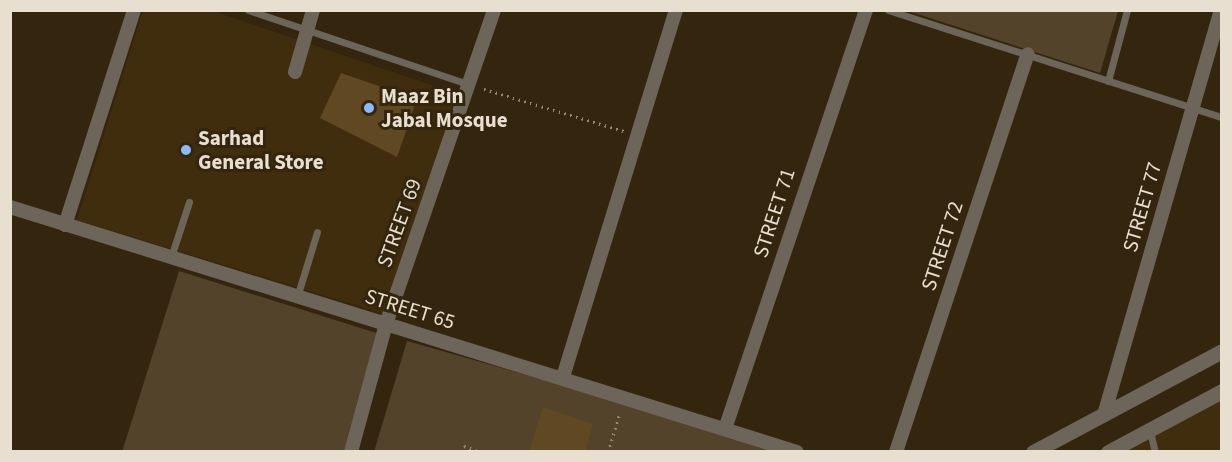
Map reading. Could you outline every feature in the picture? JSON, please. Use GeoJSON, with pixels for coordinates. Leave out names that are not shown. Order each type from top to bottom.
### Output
{"type":"FeatureCollection","features":[{"type":"Feature","properties":{"kind":"street"},"geometry":{"type":"LineString","coordinates":[[65,225],[134,10]]}},
{"type":"Feature","properties":{"kind":"street"},"geometry":{"type":"LineString","coordinates":[[295,72],[313,10]]}},
{"type":"Feature","properties":{"kind":"street","name":"STREET 69"},"geometry":{"type":"LineString","coordinates":[[351,452],[386,324],[471,85],[494,10]]}},
{"type":"Feature","properties":{"kind":"street"},"geometry":{"type":"LineString","coordinates":[[563,377],[641,136],[676,10]]}},
{"type":"Feature","properties":{"kind":"street","name":"STREET 71"},"geometry":{"type":"LineString","coordinates":[[725,429],[866,10]]}},
{"type":"Feature","properties":{"kind":"street","name":"STREET 77"},"geometry":{"type":"LineString","coordinates":[[1104,415],[1221,10]]}},
{"type":"Feature","properties":{"kind":"street","name":"STREET 72"},"geometry":{"type":"LineString","coordinates":[[896,452],[1028,54]]}},
{"type":"Feature","properties":{"kind":"street","name":"STREET 65"},"geometry":{"type":"LineString","coordinates":[[10,207],[625,396],[797,452]]}},
{"type":"Feature","properties":{"kind":"street"},"geometry":{"type":"LineString","coordinates":[[1033,452],[1221,351]]}},
{"type":"Feature","properties":{"kind":"street"},"geometry":{"type":"LineString","coordinates":[[1108,452],[1221,391]]}},
{"type":"Feature","properties":{"kind":"lane"},"geometry":{"type":"LineString","coordinates":[[248,10],[471,85]]}},
{"type":"Feature","properties":{"kind":"lane"},"geometry":{"type":"LineString","coordinates":[[888,10],[1221,117]]}},
{"type":"Feature","properties":{"kind":"lane"},"geometry":{"type":"LineString","coordinates":[[1108,81],[1127,10]]}},
{"type":"Feature","properties":{"kind":"lane"},"geometry":{"type":"LineString","coordinates":[[171,257],[189,202]]}},
{"type":"Feature","properties":{"kind":"lane"},"geometry":{"type":"LineString","coordinates":[[297,297],[317,232]]}},
{"type":"Feature","properties":{"kind":"lane"},"geometry":{"type":"LineString","coordinates":[[1150,429],[1155,452]]}},
{"type":"Feature","properties":{"kind":"path"},"geometry":{"type":"LineString","coordinates":[[471,85],[641,136]]}},
{"type":"Feature","properties":{"kind":"path"},"geometry":{"type":"LineString","coordinates":[[608,452],[625,396]]}},
{"type":"Feature","properties":{"kind":"path"},"geometry":{"type":"LineString","coordinates":[[463,452],[464,446],[481,452]]}},
{"type":"Feature","properties":{"kind":"shaded area"},"geometry":{"type":"Polygon","coordinates":[[[143,11],[213,11],[455,93],[394,317],[77,220],[143,11]]]}},
{"type":"Feature","properties":{"kind":"shaded area"},"geometry":{"type":"Polygon","coordinates":[[[908,11],[1118,11],[1100,73],[908,11]]]}},
{"type":"Feature","properties":{"kind":"shaded area"},"geometry":{"type":"Polygon","coordinates":[[[179,271],[386,336],[353,451],[122,452],[179,271]]]}},
{"type":"Feature","properties":{"kind":"shaded area"},"geometry":{"type":"Polygon","coordinates":[[[407,341],[793,451],[374,452],[407,341]]]}},
{"type":"Feature","properties":{"kind":"shaded area"},"geometry":{"type":"Polygon","coordinates":[[[1221,392],[1221,451],[1109,451],[1221,392]]]}},
{"type":"Feature","properties":{"kind":"building","name":"Maaz Bin Jabal Mosque"},"geometry":{"type":"Polygon","coordinates":[[[341,73],[417,99],[397,157],[320,118],[341,73]]]}},
{"type":"Feature","properties":{"kind":"building"},"geometry":{"type":"Polygon","coordinates":[[[543,407],[593,424],[585,452],[529,452],[543,407]]]}},
{"type":"Feature","properties":{"kind":"place","name":"Maaz Bin Jabal Mosque"},"geometry":{"type":"Point","coordinates":[369,108]}},
{"type":"Feature","properties":{"kind":"place","name":"Sarhad General Store"},"geometry":{"type":"Point","coordinates":[186,150]}}]}
